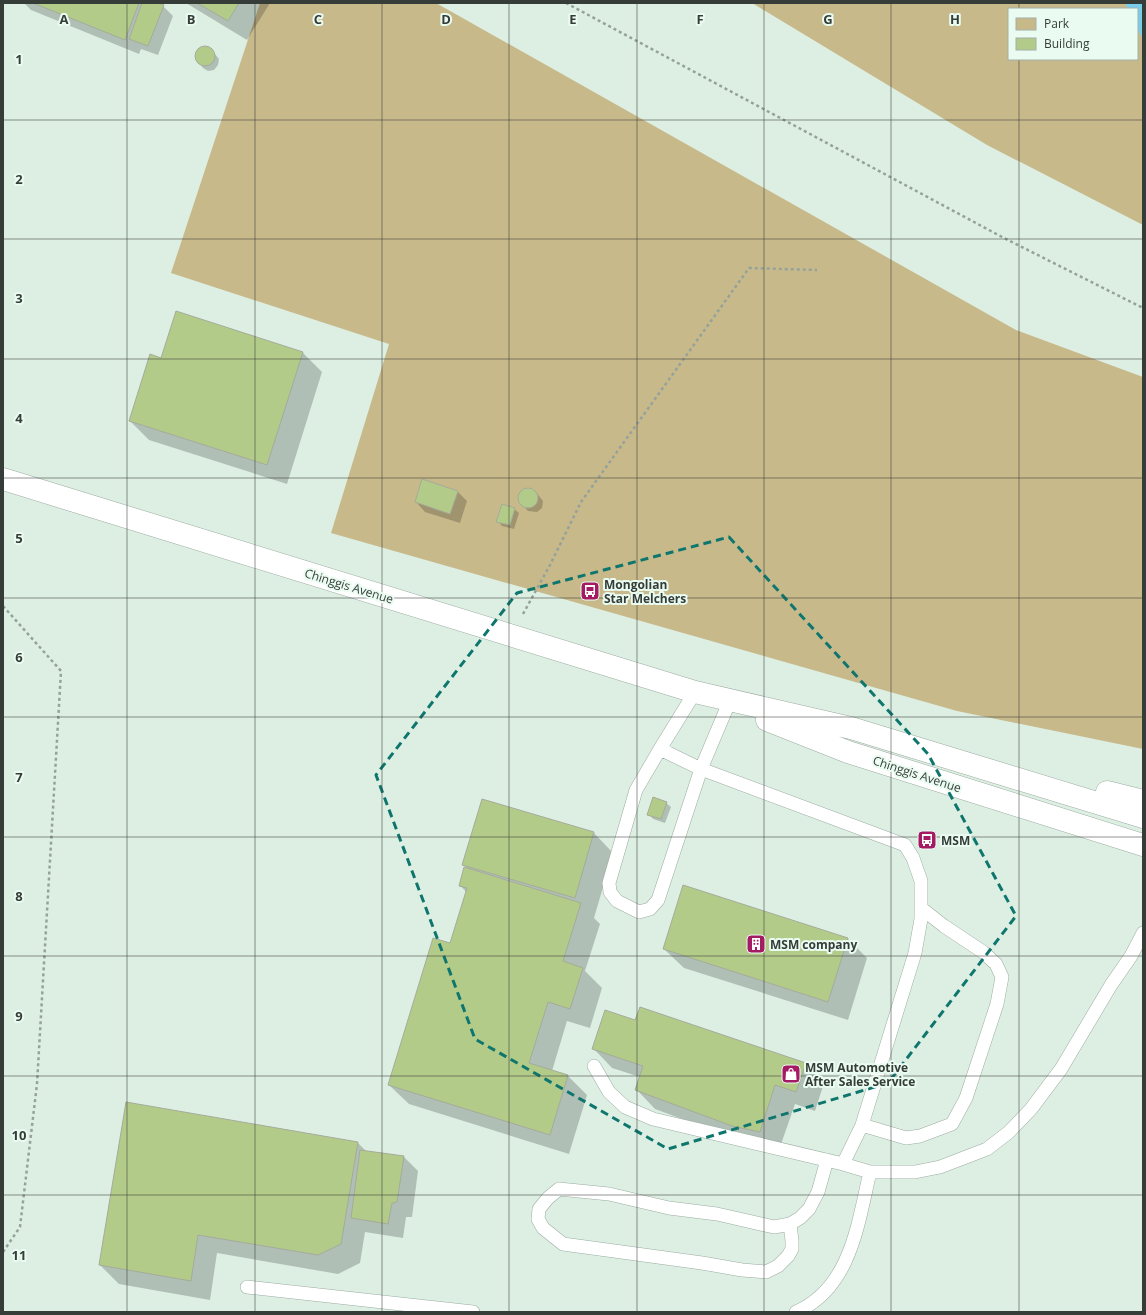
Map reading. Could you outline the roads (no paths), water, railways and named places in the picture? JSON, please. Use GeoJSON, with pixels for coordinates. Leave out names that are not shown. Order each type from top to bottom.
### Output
{"type":"FeatureCollection","features":[{"type":"Feature","properties":{"kind":"highway","name":"Chinggis Avenue"},"geometry":{"type":"LineString","coordinates":[[3,479],[695,692],[851,728],[1143,817]]}},
{"type":"Feature","properties":{"kind":"highway","name":"Chinggis Avenue"},"geometry":{"type":"LineString","coordinates":[[695,692],[848,752],[1143,845]]}},
{"type":"Feature","properties":{"kind":"highway"},"geometry":{"type":"LineString","coordinates":[[851,728],[1143,801]]}},
{"type":"Feature","properties":{"kind":"lane"},"geometry":{"type":"LineString","coordinates":[[695,692],[636,790],[609,883],[610,892],[617,901],[639,912],[650,909],[658,900],[701,769],[728,705]]}},
{"type":"Feature","properties":{"kind":"lane"},"geometry":{"type":"LineString","coordinates":[[660,749],[701,769],[905,845],[913,858],[921,881],[921,919],[915,953],[862,1125],[842,1164]]}},
{"type":"Feature","properties":{"kind":"lane"},"geometry":{"type":"LineString","coordinates":[[862,1125],[906,1138],[920,1136],[952,1124],[966,1098],[997,1004],[1002,977],[996,964],[983,952],[944,926],[921,908]]}},
{"type":"Feature","properties":{"kind":"lane"},"geometry":{"type":"LineString","coordinates":[[594,1066],[609,1092],[625,1108],[653,1119],[827,1160],[870,1172],[915,1172],[940,1167],[987,1149],[1009,1132],[1031,1109],[1061,1069],[1111,985],[1131,956],[1143,933]]}},
{"type":"Feature","properties":{"kind":"lane"},"geometry":{"type":"LineString","coordinates":[[790,1224],[792,1249],[788,1256],[778,1266],[766,1272],[742,1270],[702,1262],[564,1244],[543,1228],[538,1219],[539,1209],[548,1198],[559,1190],[609,1194],[669,1208],[717,1214],[774,1227],[790,1224],[800,1218],[809,1209],[818,1192],[827,1160]]}},
{"type":"Feature","properties":{"kind":"lane"},"geometry":{"type":"LineString","coordinates":[[796,1312],[817,1300],[838,1277],[849,1254],[857,1231],[870,1172]]}},
{"type":"Feature","properties":{"kind":"lane"},"geometry":{"type":"LineString","coordinates":[[247,1287],[473,1312]]}},
{"type":"Feature","properties":{"kind":"water"},"geometry":{"type":"Polygon","coordinates":[[[1125,3],[1143,3],[1143,39],[1138,30],[1138,8],[1128,8],[1125,3]]]}},
{"type":"Feature","properties":{"kind":"place","name":"Mongolian Star Melchers"},"geometry":{"type":"Point","coordinates":[590,591]}},
{"type":"Feature","properties":{"kind":"place","name":"MSM"},"geometry":{"type":"Point","coordinates":[927,840]}},
{"type":"Feature","properties":{"kind":"place","name":"MSM company"},"geometry":{"type":"Point","coordinates":[756,944]}},
{"type":"Feature","properties":{"kind":"place","name":"MSM Automotive After Sales Service"},"geometry":{"type":"Point","coordinates":[791,1074]}}]}
